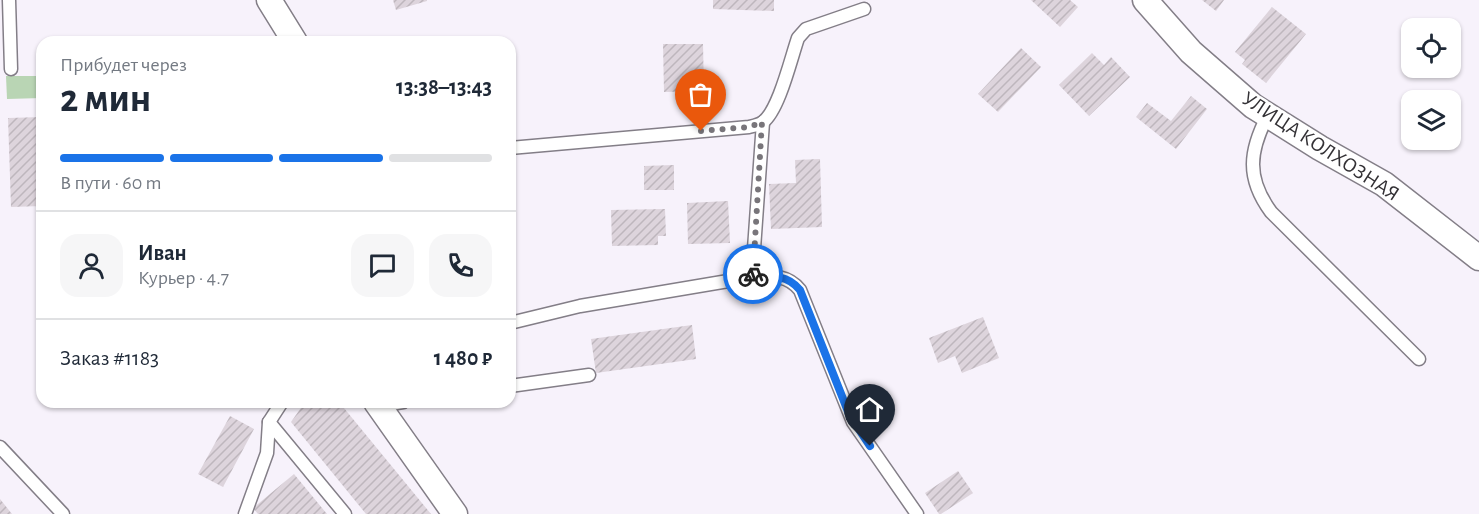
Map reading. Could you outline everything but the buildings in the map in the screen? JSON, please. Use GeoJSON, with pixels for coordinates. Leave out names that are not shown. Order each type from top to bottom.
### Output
{"type":"FeatureCollection","features":[{"type":"Feature","properties":{"kind":"street"},"geometry":{"type":"LineString","coordinates":[[269,0],[292,36]]}},
{"type":"Feature","properties":{"kind":"street","name":"УЛИЦА КОЛХОЗНАЯ"},"geometry":{"type":"LineString","coordinates":[[1145,0],[1191,52],[1253,106],[1320,148],[1384,184],[1479,258]]}},
{"type":"Feature","properties":{"kind":"street"},"geometry":{"type":"LineString","coordinates":[[380,408],[455,514]]}},
{"type":"Feature","properties":{"kind":"lane"},"geometry":{"type":"LineString","coordinates":[[9,0],[11,69]]}},
{"type":"Feature","properties":{"kind":"lane"},"geometry":{"type":"LineString","coordinates":[[753,277],[762,122],[782,89],[801,33],[806,28],[864,9]]}},
{"type":"Feature","properties":{"kind":"lane"},"geometry":{"type":"LineString","coordinates":[[1268,115],[1257,138],[1253,156],[1253,176],[1262,201],[1419,359]]}},
{"type":"Feature","properties":{"kind":"lane"},"geometry":{"type":"LineString","coordinates":[[516,147],[749,127],[762,122]]}},
{"type":"Feature","properties":{"kind":"lane"},"geometry":{"type":"LineString","coordinates":[[516,322],[580,306],[753,277],[784,278],[794,283],[800,290],[849,414],[917,514]]}},
{"type":"Feature","properties":{"kind":"lane"},"geometry":{"type":"LineString","coordinates":[[516,385],[589,375]]}},
{"type":"Feature","properties":{"kind":"lane"},"geometry":{"type":"LineString","coordinates":[[245,514],[267,453],[269,422],[278,408]]}},
{"type":"Feature","properties":{"kind":"lane"},"geometry":{"type":"LineString","coordinates":[[269,422],[345,514]]}},
{"type":"Feature","properties":{"kind":"lane"},"geometry":{"type":"LineString","coordinates":[[0,447],[63,514]]}},
{"type":"Feature","properties":{"kind":"green space"},"geometry":{"type":"Polygon","coordinates":[[[6,76],[36,76],[36,98],[7,99],[6,76]]]}},
{"type":"Feature","properties":{"kind":"way so far"},"geometry":{"type":"LineString","coordinates":[[701,131],[749,127],[762,122],[753,274]]}},
{"type":"Feature","properties":{"kind":"route"},"geometry":{"type":"LineString","coordinates":[[753,274],[753,277],[784,278],[794,283],[800,290],[849,414],[870,446]]}}]}
